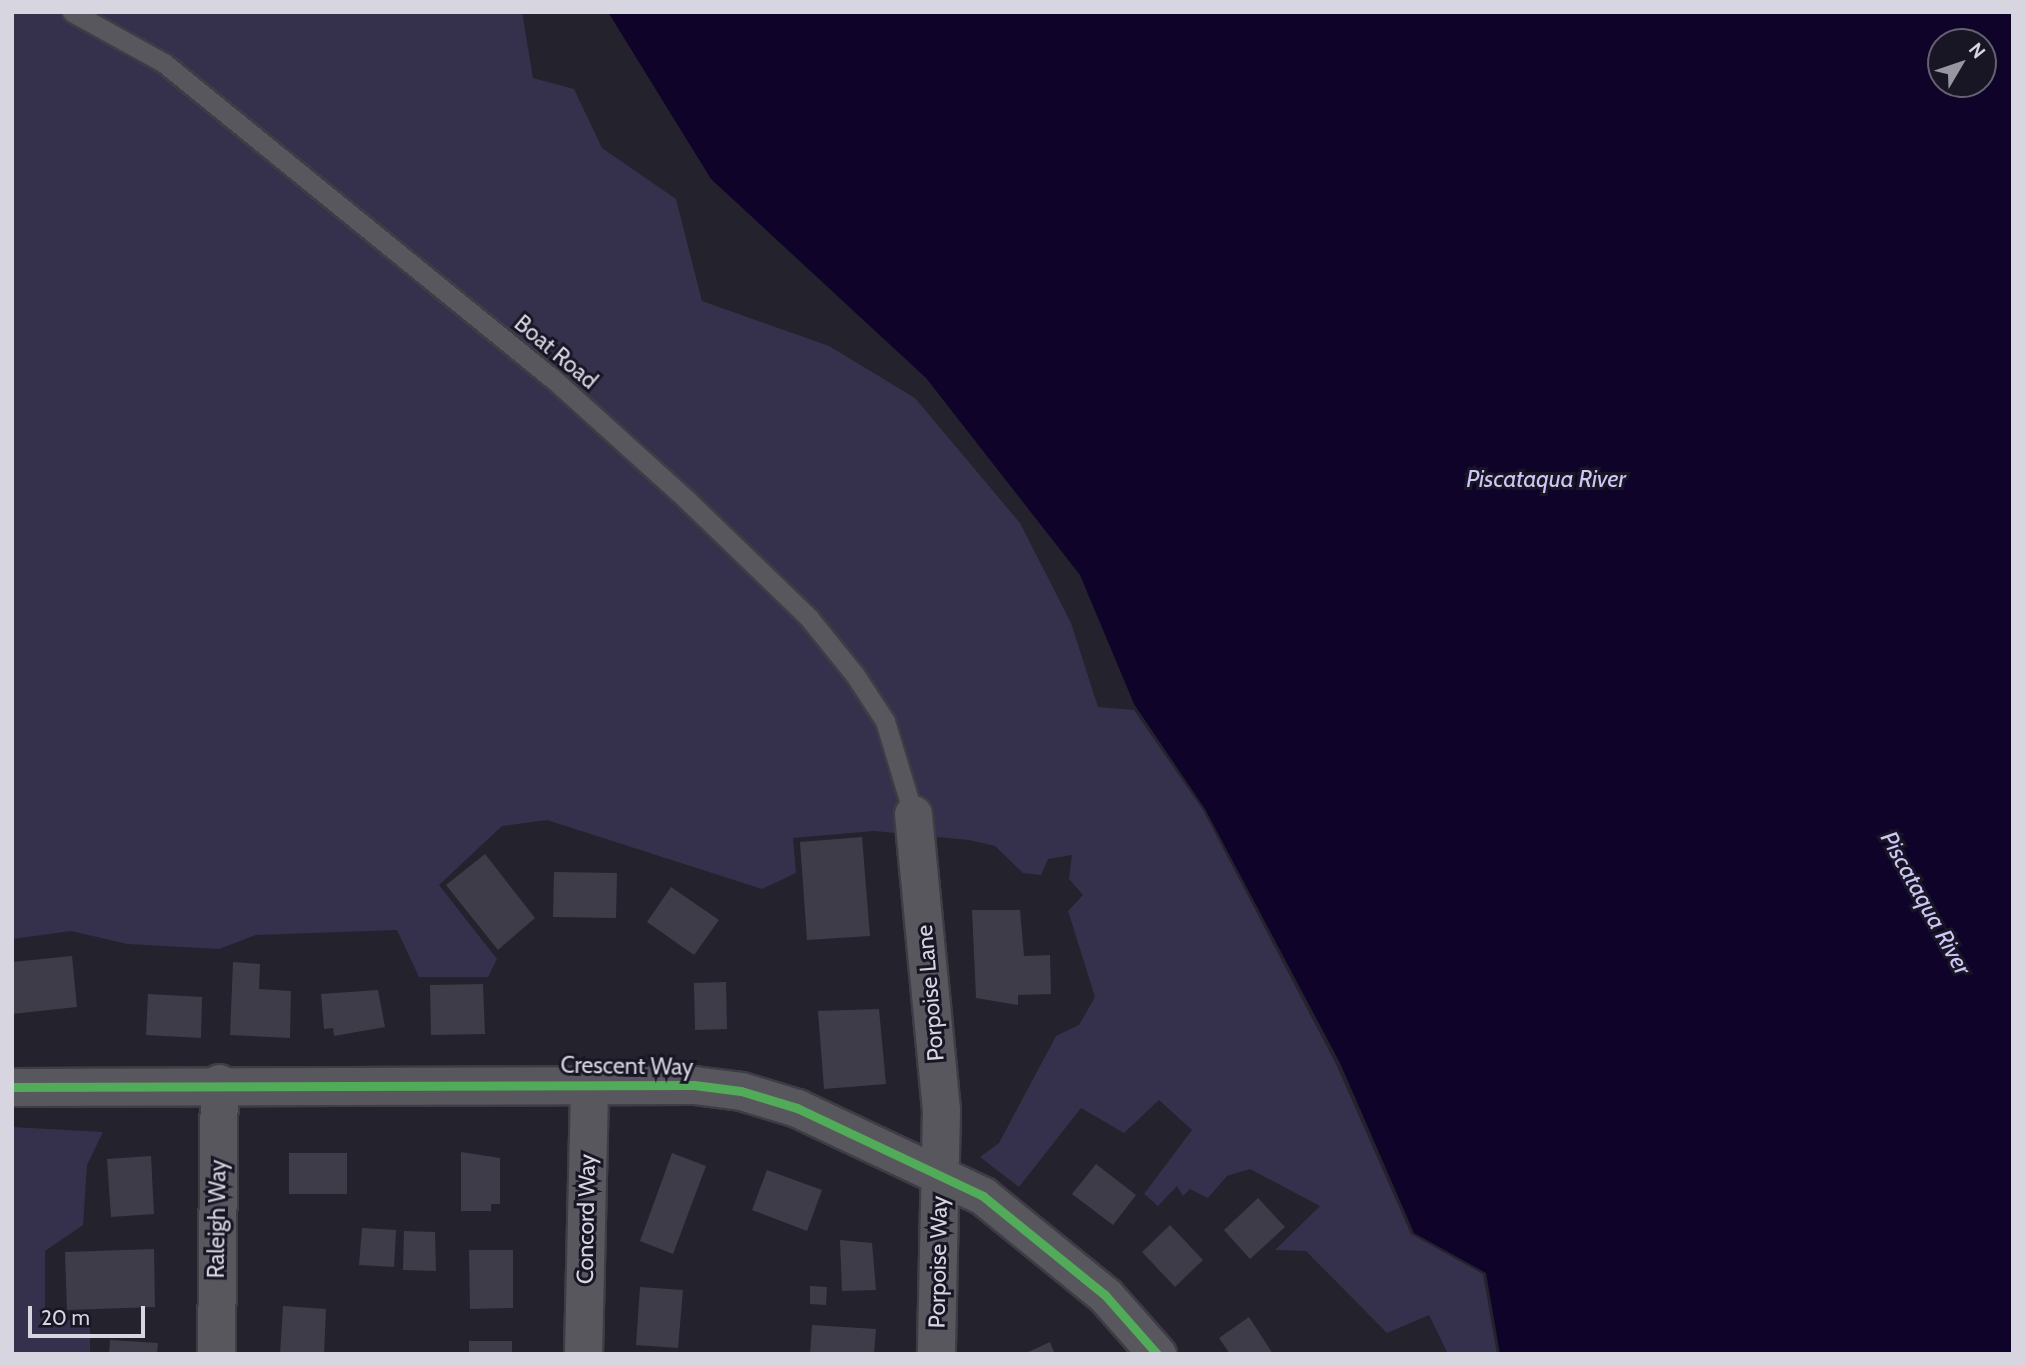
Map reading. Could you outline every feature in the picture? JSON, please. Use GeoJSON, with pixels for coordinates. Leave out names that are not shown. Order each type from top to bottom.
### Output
{"type":"FeatureCollection","features":[{"type":"Feature","properties":{"kind":"street","name":"Porpoise Lane"},"geometry":{"type":"LineString","coordinates":[[913,814],[941,1109],[940,1171]]}},
{"type":"Feature","properties":{"kind":"street","name":"Crescent Way"},"geometry":{"type":"LineString","coordinates":[[12,1087],[219,1083],[589,1085],[741,1091],[797,1108],[940,1171],[1043,1240],[1105,1295],[1157,1354]]}},
{"type":"Feature","properties":{"kind":"street","name":"Raleigh Way"},"geometry":{"type":"LineString","coordinates":[[216,1354],[219,1083]]}},
{"type":"Feature","properties":{"kind":"street","name":"Concord Way"},"geometry":{"type":"LineString","coordinates":[[583,1354],[589,1085]]}},
{"type":"Feature","properties":{"kind":"street","name":"Porpoise Way"},"geometry":{"type":"LineString","coordinates":[[936,1354],[940,1171]]}},
{"type":"Feature","properties":{"kind":"lane","name":"Boat Road"},"geometry":{"type":"LineString","coordinates":[[72,12],[164,63],[551,377],[687,500],[809,618],[855,675],[885,721],[913,814]]}},
{"type":"Feature","properties":{"kind":"shaded area"},"geometry":{"type":"Polygon","coordinates":[[[12,12],[522,12],[533,78],[574,89],[602,148],[676,199],[702,301],[829,346],[915,398],[1020,523],[1071,623],[1098,707],[1134,710],[1203,810],[1336,1064],[1411,1234],[1483,1274],[1497,1354],[1448,1354],[1429,1315],[1387,1333],[1306,1251],[1275,1250],[1320,1206],[1250,1169],[1227,1176],[1208,1198],[1190,1189],[1183,1196],[1177,1186],[1158,1206],[1144,1194],[1192,1130],[1159,1100],[1124,1133],[1081,1108],[1019,1187],[980,1157],[999,1143],[1056,1036],[1079,1025],[1095,997],[1068,911],[1083,895],[1069,879],[1072,855],[1048,859],[1041,875],[1023,873],[995,846],[969,840],[874,831],[793,838],[796,873],[762,889],[547,820],[502,826],[439,885],[497,959],[488,977],[419,977],[397,930],[256,935],[219,949],[127,944],[71,931],[12,939],[12,12]]]}},
{"type":"Feature","properties":{"kind":"shaded area"},"geometry":{"type":"Polygon","coordinates":[[[12,1127],[103,1132],[87,1165],[83,1225],[45,1251],[45,1312],[90,1327],[90,1354],[12,1354],[12,1127]]]}},
{"type":"Feature","properties":{"kind":"water","name":"Piscataqua River"},"geometry":{"type":"Polygon","coordinates":[[[608,12],[2013,12],[2013,1354],[1500,1354],[1486,1273],[1414,1233],[1340,1063],[1205,809],[1134,704],[1080,575],[926,378],[711,179],[608,12]]]}},
{"type":"Feature","properties":{"kind":"building"},"geometry":{"type":"Polygon","coordinates":[[[862,837],[870,936],[807,940],[800,842],[862,837]]]}},
{"type":"Feature","properties":{"kind":"building"},"geometry":{"type":"Polygon","coordinates":[[[485,854],[535,918],[498,950],[446,885],[485,854]]]}},
{"type":"Feature","properties":{"kind":"building"},"geometry":{"type":"Polygon","coordinates":[[[554,872],[617,873],[616,918],[553,917],[554,872]]]}},
{"type":"Feature","properties":{"kind":"building"},"geometry":{"type":"Polygon","coordinates":[[[671,887],[719,920],[694,955],[647,922],[671,887]]]}},
{"type":"Feature","properties":{"kind":"building"},"geometry":{"type":"Polygon","coordinates":[[[972,910],[1020,910],[1024,956],[1050,955],[1051,994],[1018,995],[1018,1005],[976,998],[972,910]]]}},
{"type":"Feature","properties":{"kind":"building"},"geometry":{"type":"Polygon","coordinates":[[[72,956],[77,1007],[12,1014],[12,962],[72,956]]]}},
{"type":"Feature","properties":{"kind":"building"},"geometry":{"type":"Polygon","coordinates":[[[233,962],[260,964],[259,989],[291,991],[290,1038],[230,1035],[233,962]]]}},
{"type":"Feature","properties":{"kind":"building"},"geometry":{"type":"Polygon","coordinates":[[[726,982],[727,1029],[695,1030],[694,983],[726,982]]]}},
{"type":"Feature","properties":{"kind":"building"},"geometry":{"type":"Polygon","coordinates":[[[483,984],[485,1034],[431,1035],[430,985],[483,984]]]}},
{"type":"Feature","properties":{"kind":"building"},"geometry":{"type":"Polygon","coordinates":[[[378,990],[385,1027],[334,1036],[333,1028],[324,1029],[321,994],[378,990]]]}},
{"type":"Feature","properties":{"kind":"building"},"geometry":{"type":"Polygon","coordinates":[[[148,994],[202,997],[201,1038],[146,1035],[148,994]]]}},
{"type":"Feature","properties":{"kind":"building"},"geometry":{"type":"Polygon","coordinates":[[[879,1009],[886,1084],[824,1089],[818,1011],[879,1009]]]}},
{"type":"Feature","properties":{"kind":"building"},"geometry":{"type":"Polygon","coordinates":[[[461,1152],[500,1158],[500,1204],[491,1204],[491,1211],[461,1211],[461,1152]]]}},
{"type":"Feature","properties":{"kind":"building"},"geometry":{"type":"Polygon","coordinates":[[[289,1153],[347,1153],[347,1194],[289,1194],[289,1153]]]}},
{"type":"Feature","properties":{"kind":"building"},"geometry":{"type":"Polygon","coordinates":[[[672,1153],[706,1166],[673,1254],[640,1241],[672,1153]]]}},
{"type":"Feature","properties":{"kind":"building"},"geometry":{"type":"Polygon","coordinates":[[[151,1156],[154,1214],[111,1217],[107,1159],[151,1156]]]}},
{"type":"Feature","properties":{"kind":"building"},"geometry":{"type":"Polygon","coordinates":[[[1096,1164],[1136,1195],[1113,1225],[1072,1194],[1096,1164]]]}},
{"type":"Feature","properties":{"kind":"building"},"geometry":{"type":"Polygon","coordinates":[[[767,1170],[822,1190],[807,1231],[752,1210],[767,1170]]]}},
{"type":"Feature","properties":{"kind":"building"},"geometry":{"type":"Polygon","coordinates":[[[1258,1198],[1285,1227],[1250,1259],[1224,1230],[1258,1198]]]}},
{"type":"Feature","properties":{"kind":"building"},"geometry":{"type":"Polygon","coordinates":[[[1170,1225],[1203,1260],[1175,1287],[1142,1252],[1170,1225]]]}},
{"type":"Feature","properties":{"kind":"building"},"geometry":{"type":"Polygon","coordinates":[[[362,1228],[396,1230],[394,1267],[359,1265],[362,1228]]]}},
{"type":"Feature","properties":{"kind":"building"},"geometry":{"type":"Polygon","coordinates":[[[404,1231],[435,1232],[436,1271],[403,1270],[404,1231]]]}},
{"type":"Feature","properties":{"kind":"building"},"geometry":{"type":"Polygon","coordinates":[[[840,1240],[872,1243],[876,1290],[842,1291],[840,1240]]]}},
{"type":"Feature","properties":{"kind":"building"},"geometry":{"type":"Polygon","coordinates":[[[154,1249],[155,1307],[67,1310],[65,1252],[154,1249]]]}},
{"type":"Feature","properties":{"kind":"building"},"geometry":{"type":"Polygon","coordinates":[[[469,1250],[513,1250],[513,1308],[470,1309],[469,1250]]]}},
{"type":"Feature","properties":{"kind":"building"},"geometry":{"type":"Polygon","coordinates":[[[810,1286],[827,1287],[826,1305],[810,1304],[810,1286]]]}},
{"type":"Feature","properties":{"kind":"building"},"geometry":{"type":"Polygon","coordinates":[[[640,1287],[683,1290],[678,1348],[636,1345],[640,1287]]]}},
{"type":"Feature","properties":{"kind":"building"},"geometry":{"type":"Polygon","coordinates":[[[283,1306],[326,1309],[324,1354],[280,1354],[283,1306]]]}},
{"type":"Feature","properties":{"kind":"building"},"geometry":{"type":"Polygon","coordinates":[[[1249,1317],[1273,1354],[1230,1354],[1219,1338],[1249,1317]]]}},
{"type":"Feature","properties":{"kind":"building"},"geometry":{"type":"Polygon","coordinates":[[[812,1325],[876,1329],[874,1354],[810,1354],[812,1325]]]}},
{"type":"Feature","properties":{"kind":"building"},"geometry":{"type":"Polygon","coordinates":[[[110,1340],[158,1343],[157,1354],[109,1354],[110,1340]]]}},
{"type":"Feature","properties":{"kind":"building"},"geometry":{"type":"Polygon","coordinates":[[[469,1341],[512,1341],[512,1354],[469,1354],[469,1341]]]}},
{"type":"Feature","properties":{"kind":"building"},"geometry":{"type":"Polygon","coordinates":[[[1050,1342],[1055,1354],[1024,1354],[1050,1342]]]}},
{"type":"Feature","properties":{"kind":"cycle path"},"geometry":{"type":"LineString","coordinates":[[12,1087],[694,1085],[741,1091],[797,1108],[983,1196],[1105,1295],[1157,1354]]}}]}
